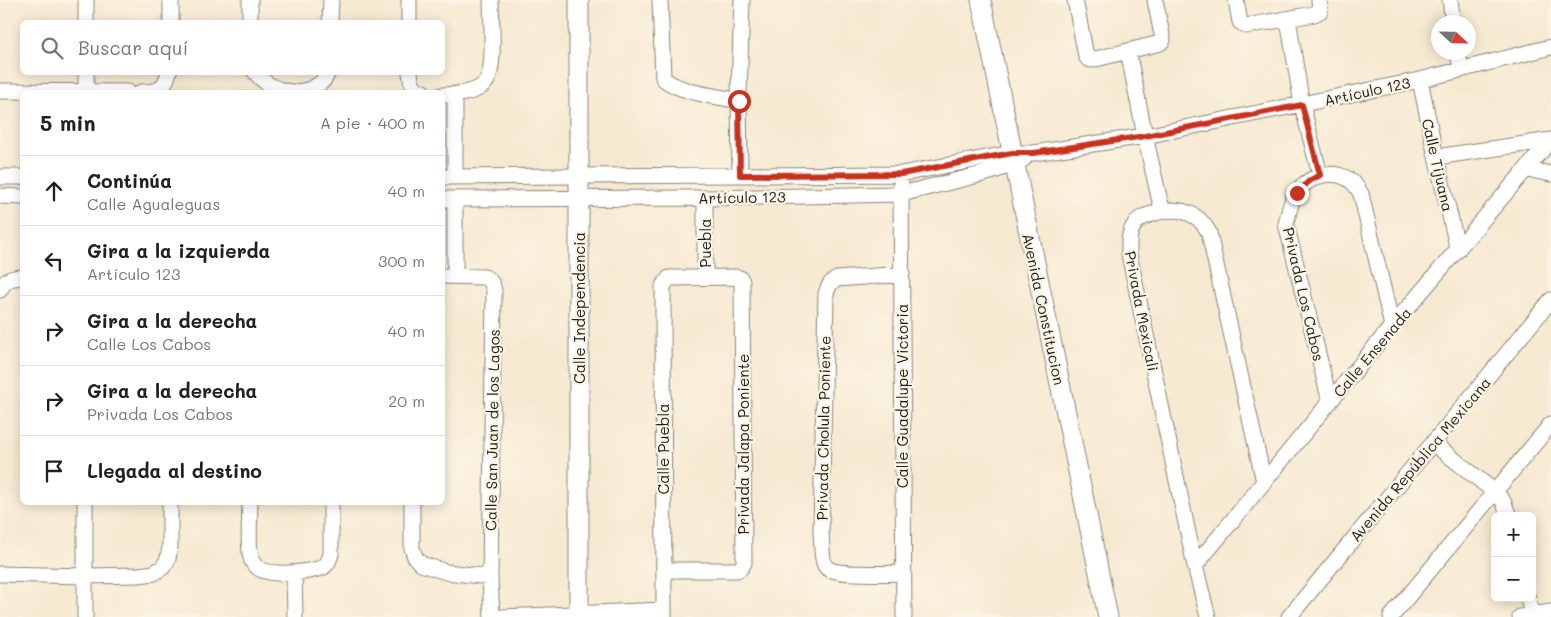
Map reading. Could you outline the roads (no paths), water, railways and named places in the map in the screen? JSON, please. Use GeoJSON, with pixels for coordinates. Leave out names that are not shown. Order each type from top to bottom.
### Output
{"type":"FeatureCollection","features":[{"type":"Feature","properties":{"kind":"street"},"geometry":{"type":"LineString","coordinates":[[86,0],[86,20]]}},
{"type":"Feature","properties":{"kind":"street"},"geometry":{"type":"LineString","coordinates":[[170,20],[171,0]]}},
{"type":"Feature","properties":{"kind":"street"},"geometry":{"type":"LineString","coordinates":[[250,0],[250,20]]}},
{"type":"Feature","properties":{"kind":"street"},"geometry":{"type":"LineString","coordinates":[[330,0],[330,20]]}},
{"type":"Feature","properties":{"kind":"street"},"geometry":{"type":"LineString","coordinates":[[409,0],[409,20]]}},
{"type":"Feature","properties":{"kind":"street"},"geometry":{"type":"LineString","coordinates":[[449,177],[449,95],[474,90],[487,81],[492,60],[491,0]]}},
{"type":"Feature","properties":{"kind":"street","name":"Calle Independencia"},"geometry":{"type":"LineString","coordinates":[[579,0],[579,615]]}},
{"type":"Feature","properties":{"kind":"street"},"geometry":{"type":"LineString","coordinates":[[660,0],[663,78],[679,89],[739,101]]}},
{"type":"Feature","properties":{"kind":"street"},"geometry":{"type":"LineString","coordinates":[[740,175],[739,101],[742,0]]}},
{"type":"Feature","properties":{"kind":"street","name":"Avenida Constitucion"},"geometry":{"type":"LineString","coordinates":[[981,0],[1108,617]]}},
{"type":"Feature","properties":{"kind":"street"},"geometry":{"type":"LineString","coordinates":[[1075,0],[1086,56],[1092,60],[1160,43],[1163,40],[1155,0]]}},
{"type":"Feature","properties":{"kind":"street"},"geometry":{"type":"LineString","coordinates":[[1236,0],[1240,22],[1243,25],[1318,13],[1321,7],[1319,0]]}},
{"type":"Feature","properties":{"kind":"street"},"geometry":{"type":"LineString","coordinates":[[1450,0],[1452,15]]}},
{"type":"Feature","properties":{"kind":"street"},"geometry":{"type":"LineString","coordinates":[[1288,19],[1302,105],[1320,175],[1347,178],[1358,186],[1392,326]]}},
{"type":"Feature","properties":{"kind":"street","name":"Artículo 123"},"geometry":{"type":"LineString","coordinates":[[449,177],[901,174],[1013,159],[1034,153],[1145,136],[1420,80],[1551,47]]}},
{"type":"Feature","properties":{"kind":"street"},"geometry":{"type":"LineString","coordinates":[[1128,51],[1162,210]]}},
{"type":"Feature","properties":{"kind":"street"},"geometry":{"type":"LineString","coordinates":[[1459,60],[1461,70]]}},
{"type":"Feature","properties":{"kind":"street"},"geometry":{"type":"LineString","coordinates":[[86,75],[86,90]]}},
{"type":"Feature","properties":{"kind":"street"},"geometry":{"type":"LineString","coordinates":[[157,90],[166,83],[169,75]]}},
{"type":"Feature","properties":{"kind":"street"},"geometry":{"type":"LineString","coordinates":[[258,75],[268,85],[281,90]]}},
{"type":"Feature","properties":{"kind":"street"},"geometry":{"type":"LineString","coordinates":[[307,90],[319,85],[325,80],[327,75]]}},
{"type":"Feature","properties":{"kind":"street"},"geometry":{"type":"LineString","coordinates":[[410,75],[411,83],[418,90]]}},
{"type":"Feature","properties":{"kind":"street","name":"Calle Tijuana"},"geometry":{"type":"LineString","coordinates":[[1420,80],[1458,250]]}},
{"type":"Feature","properties":{"kind":"street"},"geometry":{"type":"LineString","coordinates":[[0,91],[20,91]]}},
{"type":"Feature","properties":{"kind":"street"},"geometry":{"type":"LineString","coordinates":[[1436,157],[1551,140]]}},
{"type":"Feature","properties":{"kind":"street","name":"Calle Ensenada"},"geometry":{"type":"LineString","coordinates":[[1195,566],[1392,326],[1551,140]]}},
{"type":"Feature","properties":{"kind":"street","name":"Artículo 123"},"geometry":{"type":"LineString","coordinates":[[449,199],[705,198],[902,194],[991,172],[1013,159]]}},
{"type":"Feature","properties":{"kind":"street"},"geometry":{"type":"LineString","coordinates":[[1526,169],[1551,174]]}},
{"type":"Feature","properties":{"kind":"street","name":"Calle Guadalupe Victoria"},"geometry":{"type":"LineString","coordinates":[[901,174],[904,617]]}},
{"type":"Feature","properties":{"kind":"street","name":"Privada Los Cabos"},"geometry":{"type":"LineString","coordinates":[[1320,175],[1309,181],[1297,193],[1290,206],[1286,224],[1330,402]]}},
{"type":"Feature","properties":{"kind":"street"},"geometry":{"type":"LineString","coordinates":[[0,177],[20,177]]}},
{"type":"Feature","properties":{"kind":"street"},"geometry":{"type":"LineString","coordinates":[[0,196],[20,196]]}},
{"type":"Feature","properties":{"kind":"street","name":"Puebla"},"geometry":{"type":"LineString","coordinates":[[665,281],[669,278],[705,277],[705,198]]}},
{"type":"Feature","properties":{"kind":"street"},"geometry":{"type":"LineString","coordinates":[[449,199],[449,276]]}},
{"type":"Feature","properties":{"kind":"street","name":"Privada Mexicali"},"geometry":{"type":"LineString","coordinates":[[1208,617],[1195,566],[1129,254],[1132,229],[1141,218],[1162,210],[1182,210],[1194,215],[1205,225],[1209,233],[1264,482]]}},
{"type":"Feature","properties":{"kind":"street","name":"Privada Cholula Poniente"},"geometry":{"type":"LineString","coordinates":[[902,274],[838,279],[833,280],[827,289],[821,532],[824,563],[829,569],[839,572],[904,573]]}},
{"type":"Feature","properties":{"kind":"street","name":"Calle San Juan de los Lagos"},"geometry":{"type":"LineString","coordinates":[[449,276],[484,277],[492,283],[494,290],[490,577],[492,617]]}},
{"type":"Feature","properties":{"kind":"street"},"geometry":{"type":"LineString","coordinates":[[0,290],[3,283],[9,279],[20,277]]}},
{"type":"Feature","properties":{"kind":"street","name":"Privada Jalapa Poniente"},"geometry":{"type":"LineString","coordinates":[[664,570],[737,570],[744,563],[742,281],[736,277],[705,277]]}},
{"type":"Feature","properties":{"kind":"street","name":"Calle Puebla"},"geometry":{"type":"LineString","coordinates":[[664,614],[663,286],[665,281]]}},
{"type":"Feature","properties":{"kind":"street","name":"Avenida República Mexicana"},"geometry":{"type":"LineString","coordinates":[[1290,617],[1551,300]]}},
{"type":"Feature","properties":{"kind":"street"},"geometry":{"type":"LineString","coordinates":[[1391,617],[1551,424]]}},
{"type":"Feature","properties":{"kind":"street"},"geometry":{"type":"LineString","coordinates":[[1434,443],[1495,492],[1503,501],[1507,512]]}},
{"type":"Feature","properties":{"kind":"street"},"geometry":{"type":"LineString","coordinates":[[85,505],[85,617]]}},
{"type":"Feature","properties":{"kind":"street"},"geometry":{"type":"LineString","coordinates":[[0,574],[86,576],[154,573],[163,567],[168,558],[170,547],[170,505]]}},
{"type":"Feature","properties":{"kind":"street"},"geometry":{"type":"LineString","coordinates":[[250,505],[250,548],[252,562],[257,568],[263,570],[294,574],[326,566],[330,554],[331,505]]}},
{"type":"Feature","properties":{"kind":"street"},"geometry":{"type":"LineString","coordinates":[[412,505],[412,548],[420,564],[446,572],[490,577]]}},
{"type":"Feature","properties":{"kind":"street"},"geometry":{"type":"LineString","coordinates":[[294,574],[295,617]]}},
{"type":"Feature","properties":{"kind":"street"},"geometry":{"type":"LineString","coordinates":[[1528,602],[1526,616],[1551,612]]}},
{"type":"Feature","properties":{"kind":"street"},"geometry":{"type":"LineString","coordinates":[[502,617],[664,614]]}}]}
